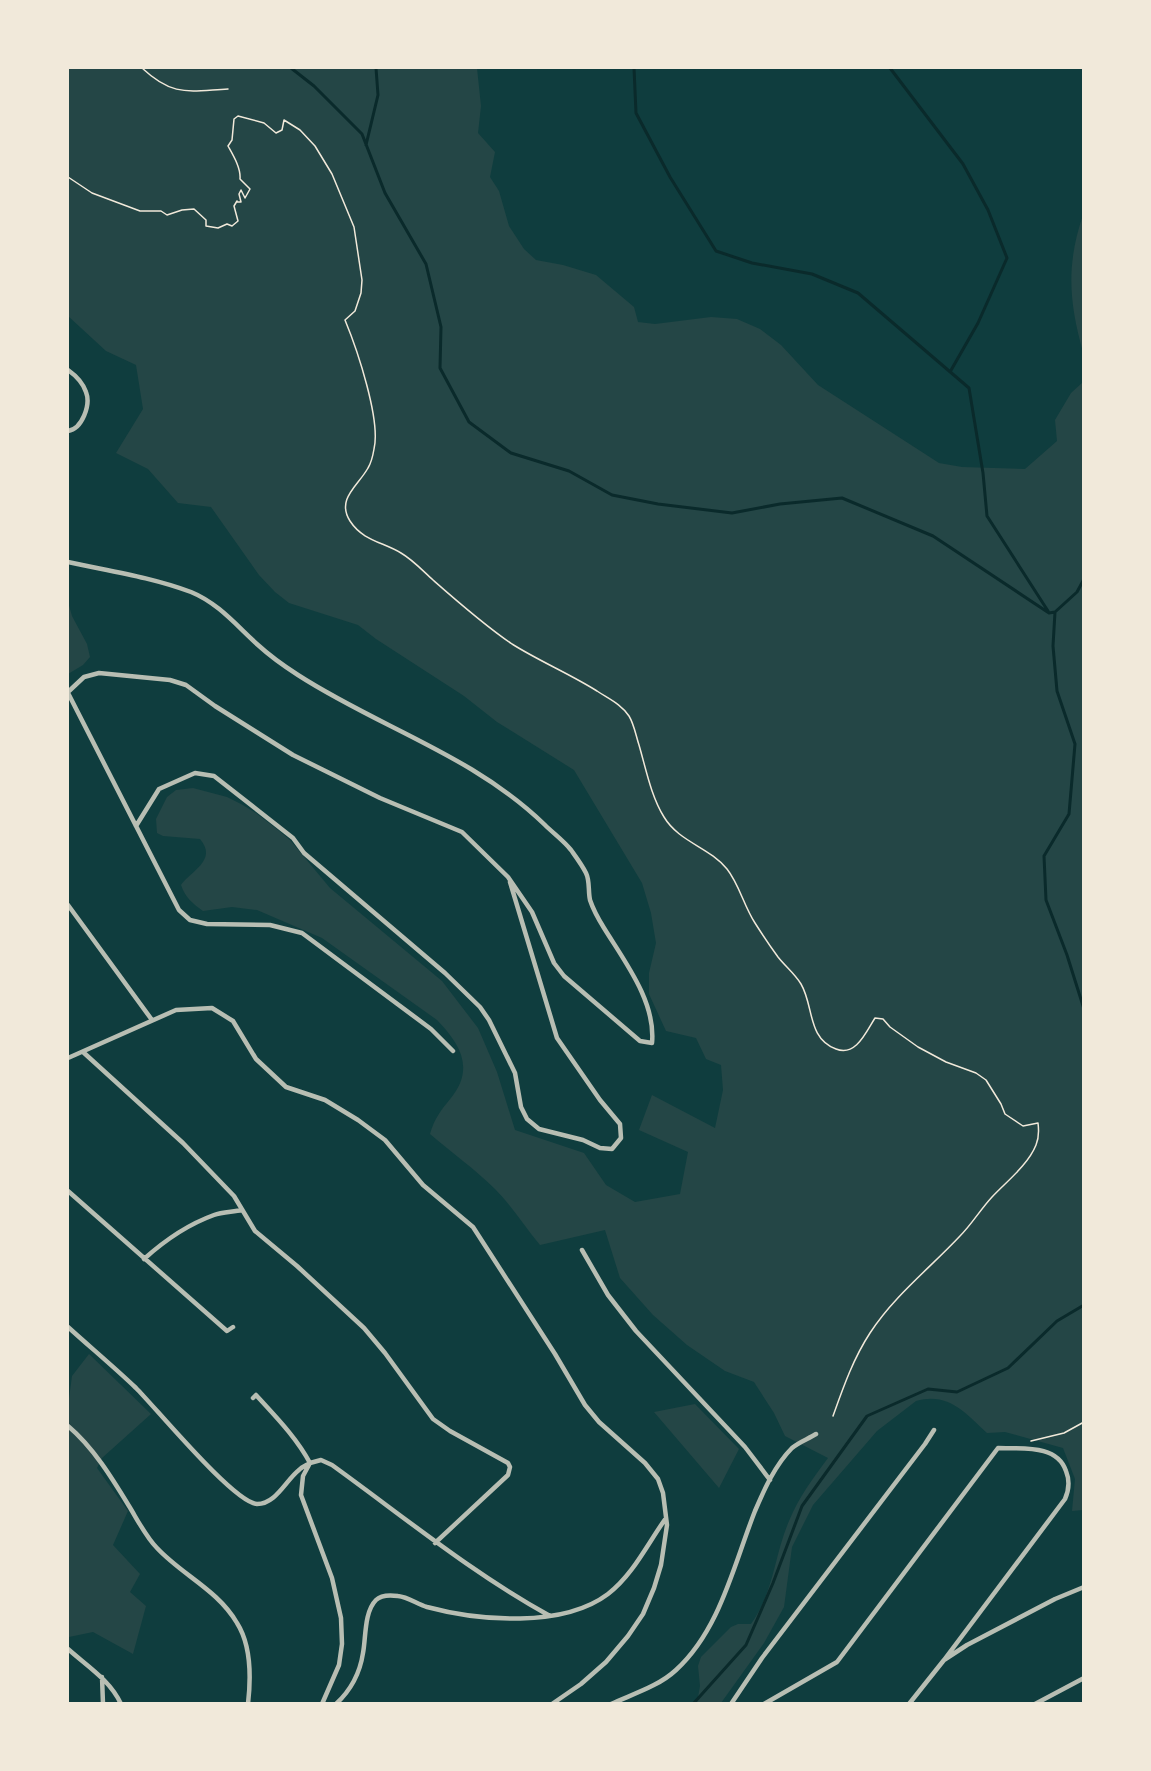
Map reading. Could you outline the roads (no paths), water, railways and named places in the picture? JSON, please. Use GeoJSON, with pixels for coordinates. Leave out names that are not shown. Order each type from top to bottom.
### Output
{"type":"FeatureCollection","features":[{"type":"Feature","properties":{"kind":"street"},"geometry":{"type":"LineString","coordinates":[[68,370],[81,383],[87,400],[79,425],[68,431]]}},
{"type":"Feature","properties":{"kind":"street"},"geometry":{"type":"LineString","coordinates":[[68,562],[149,579],[191,592],[209,601],[224,612],[259,646],[290,670],[335,697],[491,779],[524,804],[569,849],[587,874],[590,901],[599,920],[636,980],[653,1030],[652,1043],[640,1041],[564,976],[554,963],[532,912],[508,877],[462,832],[381,798],[293,754],[215,706],[186,685],[170,680],[99,673],[84,677],[68,692],[179,910],[190,920],[207,924],[270,925],[302,933],[431,1029],[453,1051]]}},
{"type":"Feature","properties":{"kind":"street"},"geometry":{"type":"LineString","coordinates":[[136,826],[159,789],[177,780],[195,773],[214,776],[227,784],[293,838],[304,853],[445,973],[480,1007],[489,1020],[515,1073],[521,1107],[527,1119],[539,1129],[583,1140],[600,1148],[612,1149],[621,1138],[620,1125],[557,1038],[508,877]]}},
{"type":"Feature","properties":{"kind":"street"},"geometry":{"type":"LineString","coordinates":[[68,905],[152,1020]]}},
{"type":"Feature","properties":{"kind":"street"},"geometry":{"type":"LineString","coordinates":[[68,1059],[176,1010],[212,1008],[233,1021],[256,1059],[286,1087],[325,1100],[385,1140],[423,1185],[473,1227],[555,1354],[585,1406],[598,1422],[645,1463],[658,1479],[663,1493],[666,1518],[661,1565],[643,1614],[606,1662],[581,1684],[552,1704]]}},
{"type":"Feature","properties":{"kind":"street"},"geometry":{"type":"LineString","coordinates":[[83,1052],[183,1143],[234,1196],[255,1231],[364,1328],[433,1419],[503,1460],[510,1467],[508,1475],[435,1543]]}},
{"type":"Feature","properties":{"kind":"street"},"geometry":{"type":"LineString","coordinates":[[68,1191],[227,1331],[233,1327]]}},
{"type":"Feature","properties":{"kind":"street"},"geometry":{"type":"LineString","coordinates":[[144,1259],[154,1250],[206,1219],[242,1210]]}},
{"type":"Feature","properties":{"kind":"street"},"geometry":{"type":"LineString","coordinates":[[582,1250],[608,1294],[636,1331],[745,1447],[770,1480]]}},
{"type":"Feature","properties":{"kind":"street"},"geometry":{"type":"LineString","coordinates":[[68,1327],[135,1387],[210,1467],[242,1497],[255,1504],[265,1503],[276,1495],[299,1469],[321,1460],[332,1465],[388,1505],[435,1543],[490,1581],[552,1617]]}},
{"type":"Feature","properties":{"kind":"street"},"geometry":{"type":"LineString","coordinates":[[254,1398],[256,1395],[284,1424],[300,1443],[310,1463]]}},
{"type":"Feature","properties":{"kind":"street"},"geometry":{"type":"LineString","coordinates":[[68,1426],[114,1480],[156,1547],[222,1601],[239,1624],[246,1647],[251,1682],[248,1704]]}},
{"type":"Feature","properties":{"kind":"street"},"geometry":{"type":"LineString","coordinates":[[732,1703],[762,1658],[934,1430]]}},
{"type":"Feature","properties":{"kind":"street"},"geometry":{"type":"LineString","coordinates":[[612,1704],[664,1679],[683,1663],[697,1645],[722,1602],[770,1480],[794,1446],[816,1434]]}},
{"type":"Feature","properties":{"kind":"street"},"geometry":{"type":"LineString","coordinates":[[764,1704],[837,1662],[998,1448],[1036,1450],[1056,1455],[1067,1473],[1069,1486],[1065,1499],[909,1704]]}},
{"type":"Feature","properties":{"kind":"street"},"geometry":{"type":"LineString","coordinates":[[310,1463],[303,1476],[301,1495],[332,1578],[341,1618],[342,1644],[339,1665],[322,1704]]}},
{"type":"Feature","properties":{"kind":"street"},"geometry":{"type":"LineString","coordinates":[[336,1704],[346,1695],[356,1679],[363,1655],[370,1611],[376,1600],[386,1596],[400,1596],[427,1607],[469,1615],[552,1617],[606,1596],[619,1586],[666,1518]]}},
{"type":"Feature","properties":{"kind":"street"},"geometry":{"type":"LineString","coordinates":[[944,1660],[967,1645],[1083,1587]]}},
{"type":"Feature","properties":{"kind":"street"},"geometry":{"type":"LineString","coordinates":[[68,1649],[102,1677],[115,1691],[122,1704]]}},
{"type":"Feature","properties":{"kind":"street"},"geometry":{"type":"LineString","coordinates":[[102,1677],[102,1704]]}},
{"type":"Feature","properties":{"kind":"street"},"geometry":{"type":"LineString","coordinates":[[1035,1704],[1083,1678]]}},
{"type":"Feature","properties":{"kind":"waterway"},"geometry":{"type":"LineString","coordinates":[[291,68],[314,86],[362,134],[385,193],[426,264],[441,327],[440,368],[469,422],[511,453],[569,471],[612,495],[658,504],[732,513],[780,504],[842,498],[933,536],[1049,613],[1055,612]]}},
{"type":"Feature","properties":{"kind":"waterway"},"geometry":{"type":"LineString","coordinates":[[366,145],[378,95],[376,68]]}},
{"type":"Feature","properties":{"kind":"waterway"},"geometry":{"type":"LineString","coordinates":[[634,68],[636,113],[670,177],[716,251],[752,263],[812,274],[858,293],[969,388],[983,473],[987,516],[1048,611]]}},
{"type":"Feature","properties":{"kind":"waterway"},"geometry":{"type":"LineString","coordinates":[[890,68],[963,164],[988,210],[1007,258],[978,323],[950,372]]}},
{"type":"Feature","properties":{"kind":"waterway"},"geometry":{"type":"LineString","coordinates":[[1055,612],[1077,592],[1084,579]]}},
{"type":"Feature","properties":{"kind":"waterway"},"geometry":{"type":"LineString","coordinates":[[1055,612],[1053,646],[1057,691],[1075,744],[1069,814],[1044,856],[1046,900],[1084,1009]]}},
{"type":"Feature","properties":{"kind":"waterway"},"geometry":{"type":"LineString","coordinates":[[693,1704],[746,1645],[773,1583],[802,1506],[867,1416],[928,1389],[957,1392],[1008,1368],[1057,1321],[1084,1305]]}}]}
